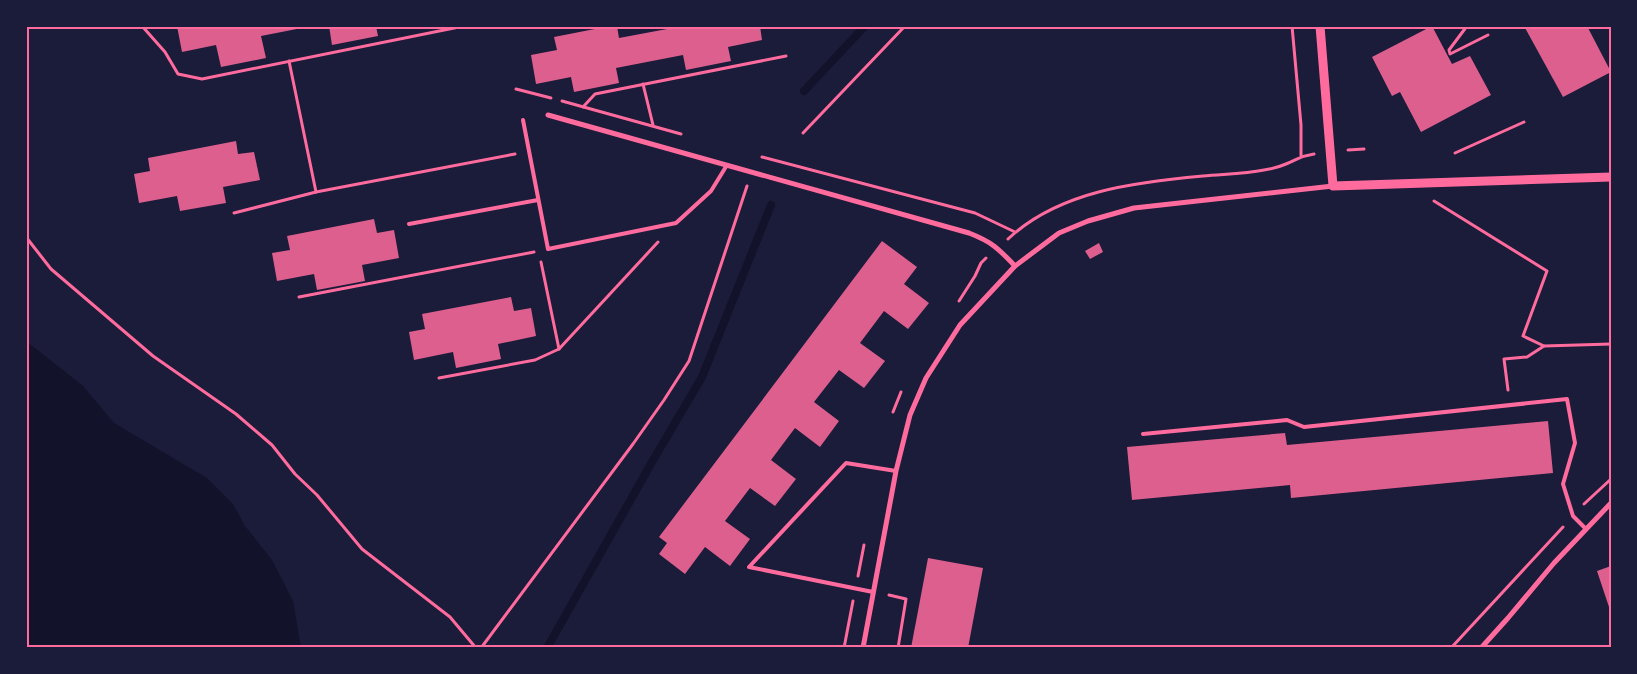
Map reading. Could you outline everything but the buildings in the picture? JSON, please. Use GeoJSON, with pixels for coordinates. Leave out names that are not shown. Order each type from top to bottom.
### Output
{"type":"FeatureCollection","features":[{"type":"Feature","properties":{"kind":"street"},"geometry":{"type":"LineString","coordinates":[[1320,26],[1333,186]]}},
{"type":"Feature","properties":{"kind":"street"},"geometry":{"type":"LineString","coordinates":[[548,115],[968,233],[988,241],[998,248],[1015,266]]}},
{"type":"Feature","properties":{"kind":"street"},"geometry":{"type":"LineString","coordinates":[[863,648],[896,472],[910,415],[926,378],[960,325],[1015,266],[1059,233],[1088,220],[1134,208],[1333,186],[1611,176]]}},
{"type":"Feature","properties":{"kind":"street"},"geometry":{"type":"LineString","coordinates":[[1481,648],[1554,563],[1611,503]]}},
{"type":"Feature","properties":{"kind":"lane"},"geometry":{"type":"LineString","coordinates":[[522,120],[548,249],[676,223],[711,190],[727,165]]}},
{"type":"Feature","properties":{"kind":"lane"},"geometry":{"type":"LineString","coordinates":[[409,224],[538,200]]}},
{"type":"Feature","properties":{"kind":"lane"},"geometry":{"type":"LineString","coordinates":[[1143,434],[1287,420],[1304,427],[1567,399],[1574,443],[1563,484],[1573,516],[1586,529]]}},
{"type":"Feature","properties":{"kind":"lane"},"geometry":{"type":"LineString","coordinates":[[874,592],[750,567],[846,463],[896,472]]}},
{"type":"Feature","properties":{"kind":"path"},"geometry":{"type":"LineString","coordinates":[[142,26],[166,52],[178,74],[202,79],[464,26]]}},
{"type":"Feature","properties":{"kind":"path"},"geometry":{"type":"LineString","coordinates":[[804,133],[905,26]]}},
{"type":"Feature","properties":{"kind":"path"},"geometry":{"type":"LineString","coordinates":[[1292,26],[1300,115],[1301,155]]}},
{"type":"Feature","properties":{"kind":"path"},"geometry":{"type":"LineString","coordinates":[[1467,26],[1449,50],[1450,54],[1488,35]]}},
{"type":"Feature","properties":{"kind":"path"},"geometry":{"type":"LineString","coordinates":[[577,122],[583,106],[595,94],[786,56]]}},
{"type":"Feature","properties":{"kind":"path"},"geometry":{"type":"LineString","coordinates":[[289,61],[316,192]]}},
{"type":"Feature","properties":{"kind":"path"},"geometry":{"type":"LineString","coordinates":[[643,84],[653,126]]}},
{"type":"Feature","properties":{"kind":"path"},"geometry":{"type":"LineString","coordinates":[[516,89],[690,136]]}},
{"type":"Feature","properties":{"kind":"path"},"geometry":{"type":"LineString","coordinates":[[1455,153],[1524,122]]}},
{"type":"Feature","properties":{"kind":"path"},"geometry":{"type":"LineString","coordinates":[[954,308],[975,276],[981,263],[1015,232],[1045,211],[1093,193],[1191,177],[1263,170],[1286,164],[1301,155],[1364,149]]}},
{"type":"Feature","properties":{"kind":"path"},"geometry":{"type":"LineString","coordinates":[[234,213],[316,192],[511,155]]}},
{"type":"Feature","properties":{"kind":"path"},"geometry":{"type":"LineString","coordinates":[[756,156],[795,164],[975,213],[1015,232]]}},
{"type":"Feature","properties":{"kind":"path"},"geometry":{"type":"LineString","coordinates":[[481,648],[633,444],[689,361],[752,172]]}},
{"type":"Feature","properties":{"kind":"path"},"geometry":{"type":"LineString","coordinates":[[1427,197],[1547,272],[1523,336],[1544,346],[1611,344]]}},
{"type":"Feature","properties":{"kind":"path"},"geometry":{"type":"LineString","coordinates":[[439,378],[536,360],[559,349],[676,223]]}},
{"type":"Feature","properties":{"kind":"path"},"geometry":{"type":"LineString","coordinates":[[26,237],[51,269],[153,356],[236,414],[272,445],[294,474],[317,495],[362,549],[450,617],[476,648]]}},
{"type":"Feature","properties":{"kind":"path"},"geometry":{"type":"LineString","coordinates":[[299,297],[548,249]]}},
{"type":"Feature","properties":{"kind":"path"},"geometry":{"type":"LineString","coordinates":[[540,251],[559,349]]}},
{"type":"Feature","properties":{"kind":"path"},"geometry":{"type":"LineString","coordinates":[[1509,405],[1504,359],[1527,357],[1544,346]]}},
{"type":"Feature","properties":{"kind":"path"},"geometry":{"type":"LineString","coordinates":[[892,416],[904,385]]}},
{"type":"Feature","properties":{"kind":"path"},"geometry":{"type":"LineString","coordinates":[[1451,648],[1573,516],[1611,479]]}},
{"type":"Feature","properties":{"kind":"path"},"geometry":{"type":"LineString","coordinates":[[844,648],[865,543]]}},
{"type":"Feature","properties":{"kind":"path"},"geometry":{"type":"LineString","coordinates":[[874,592],[906,599],[898,648]]}},
{"type":"Feature","properties":{"kind":"shaded area"},"geometry":{"type":"Polygon","coordinates":[[[26,341],[83,386],[114,423],[207,478],[233,504],[245,526],[272,560],[293,601],[301,648],[26,648],[26,341]]]}},
{"type":"Feature","properties":{"kind":"waterway"},"geometry":{"type":"LineString","coordinates":[[804,91],[865,26]]}},
{"type":"Feature","properties":{"kind":"waterway"},"geometry":{"type":"LineString","coordinates":[[547,648],[702,377],[771,205]]}}]}
